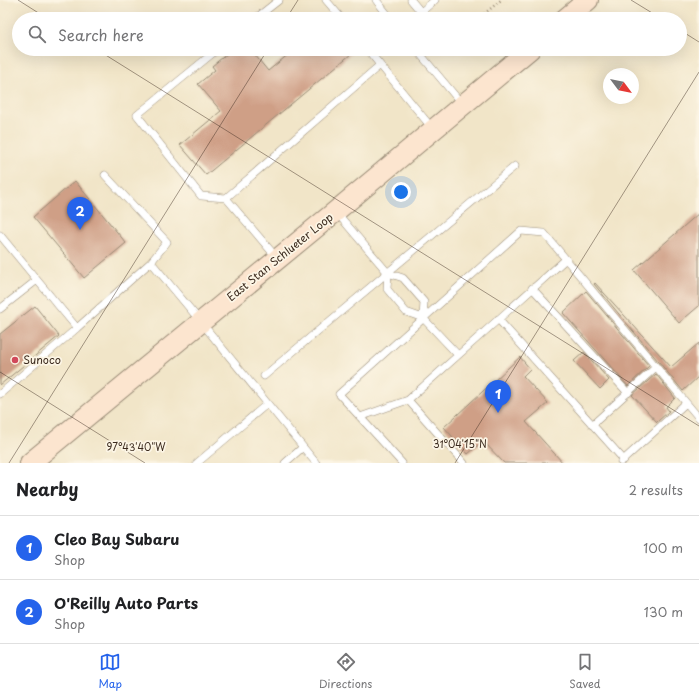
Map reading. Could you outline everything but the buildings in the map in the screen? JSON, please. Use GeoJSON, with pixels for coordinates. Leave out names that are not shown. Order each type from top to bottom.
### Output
{"type":"FeatureCollection","features":[{"type":"Feature","properties":{"kind":"main road"},"geometry":{"type":"LineString","coordinates":[[573,12],[588,0]]}},
{"type":"Feature","properties":{"kind":"main road","name":"East Stan Schlueter Loop"},"geometry":{"type":"LineString","coordinates":[[30,463],[522,56]]}},
{"type":"Feature","properties":{"kind":"lane"},"geometry":{"type":"LineString","coordinates":[[264,12],[279,0]]}},
{"type":"Feature","properties":{"kind":"lane"},"geometry":{"type":"LineString","coordinates":[[326,0],[336,12]]}},
{"type":"Feature","properties":{"kind":"lane"},"geometry":{"type":"LineString","coordinates":[[376,0],[385,12]]}},
{"type":"Feature","properties":{"kind":"lane"},"geometry":{"type":"LineString","coordinates":[[411,0],[421,12],[435,0]]}},
{"type":"Feature","properties":{"kind":"lane"},"geometry":{"type":"LineString","coordinates":[[209,56],[137,115],[201,196],[226,198],[380,65]]}},
{"type":"Feature","properties":{"kind":"lane"},"geometry":{"type":"LineString","coordinates":[[372,56],[434,130]]}},
{"type":"Feature","properties":{"kind":"lane"},"geometry":{"type":"LineString","coordinates":[[422,56],[463,105]]}},
{"type":"Feature","properties":{"kind":"lane"},"geometry":{"type":"LineString","coordinates":[[264,376],[515,166]]}},
{"type":"Feature","properties":{"kind":"lane"},"geometry":{"type":"LineString","coordinates":[[0,394],[151,262],[167,242],[105,175]]}},
{"type":"Feature","properties":{"kind":"lane"},"geometry":{"type":"LineString","coordinates":[[226,198],[277,259]]}},
{"type":"Feature","properties":{"kind":"lane"},"geometry":{"type":"LineString","coordinates":[[336,211],[388,273],[403,278],[424,302],[423,318]]}},
{"type":"Feature","properties":{"kind":"lane"},"geometry":{"type":"LineString","coordinates":[[402,463],[339,394],[521,231],[544,233],[699,418]]}},
{"type":"Feature","properties":{"kind":"lane"},"geometry":{"type":"LineString","coordinates":[[0,235],[77,328]]}},
{"type":"Feature","properties":{"kind":"lane"},"geometry":{"type":"LineString","coordinates":[[360,417],[408,400],[566,259]]}},
{"type":"Feature","properties":{"kind":"lane"},"geometry":{"type":"LineString","coordinates":[[151,262],[316,463]]}},
{"type":"Feature","properties":{"kind":"lane"},"geometry":{"type":"LineString","coordinates":[[388,273],[387,289],[406,312],[423,318],[458,355]]}},
{"type":"Feature","properties":{"kind":"lane"},"geometry":{"type":"LineString","coordinates":[[0,309],[37,280]]}},
{"type":"Feature","properties":{"kind":"lane"},"geometry":{"type":"LineString","coordinates":[[532,288],[628,393]]}},
{"type":"Feature","properties":{"kind":"lane"},"geometry":{"type":"LineString","coordinates":[[498,319],[622,461],[686,403]]}},
{"type":"Feature","properties":{"kind":"lane"},"geometry":{"type":"LineString","coordinates":[[592,425],[656,367]]}},
{"type":"Feature","properties":{"kind":"lane"},"geometry":{"type":"LineString","coordinates":[[408,400],[464,463]]}},
{"type":"Feature","properties":{"kind":"lane"},"geometry":{"type":"LineString","coordinates":[[197,463],[267,404]]}},
{"type":"Feature","properties":{"kind":"lane"},"geometry":{"type":"LineString","coordinates":[[285,463],[303,448]]}},
{"type":"Feature","properties":{"kind":"path"},"geometry":{"type":"LineString","coordinates":[[486,12],[500,0]]}},
{"type":"Feature","properties":{"kind":"place","name":"O'Reilly Auto Parts"},"geometry":{"type":"Point","coordinates":[80,230]}},
{"type":"Feature","properties":{"kind":"place","name":"Sunoco"},"geometry":{"type":"Point","coordinates":[15,360]}},
{"type":"Feature","properties":{"kind":"place","name":"Cleo Bay Subaru"},"geometry":{"type":"Point","coordinates":[498,413]}}]}
